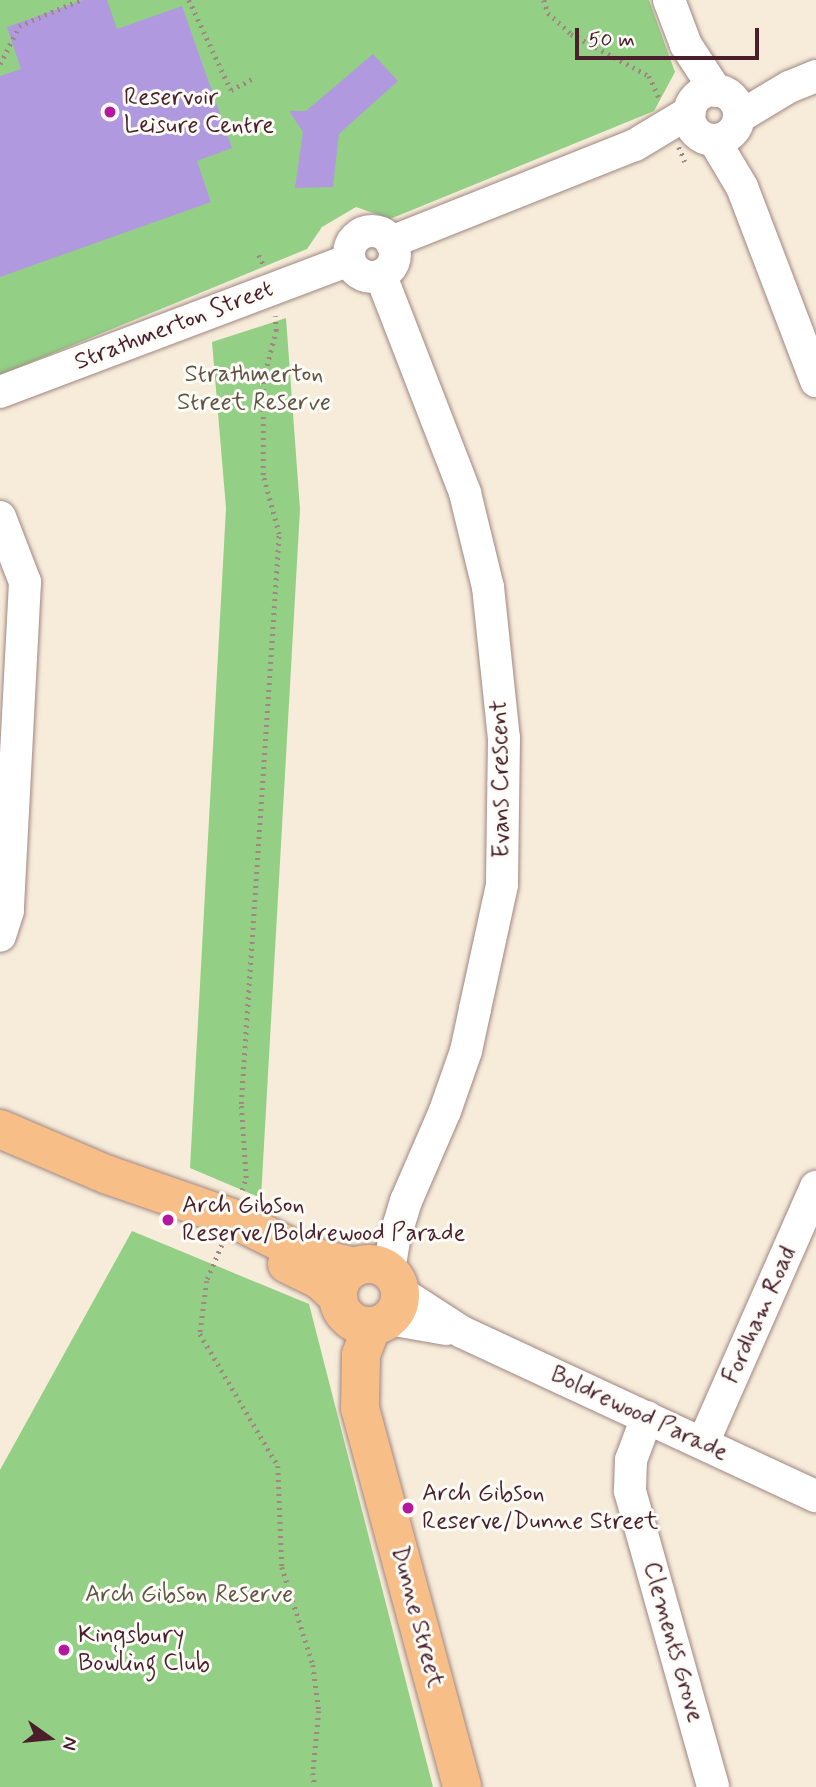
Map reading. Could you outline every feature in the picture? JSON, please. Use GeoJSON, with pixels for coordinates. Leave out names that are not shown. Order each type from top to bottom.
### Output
{"type":"FeatureCollection","features":[{"type":"Feature","properties":{"kind":"main road","name":"Boldrewood Parade"},"geometry":{"type":"LineString","coordinates":[[0,1129],[229,1228],[304,1270],[368,1292]]}},
{"type":"Feature","properties":{"kind":"main road","name":"Dunne Street"},"geometry":{"type":"LineString","coordinates":[[368,1292],[361,1355],[360,1408],[462,1787]]}},
{"type":"Feature","properties":{"kind":"street"},"geometry":{"type":"LineString","coordinates":[[669,0],[687,44],[710,116],[742,187],[816,381]]}},
{"type":"Feature","properties":{"kind":"street"},"geometry":{"type":"LineString","coordinates":[[391,242],[802,82]]}},
{"type":"Feature","properties":{"kind":"street"},"geometry":{"type":"LineString","coordinates":[[366,232],[380,233],[391,242],[395,257],[393,265],[382,276],[373,278],[358,274],[349,260],[354,240],[366,232]]}},
{"type":"Feature","properties":{"kind":"street","name":"Strathmerton Street"},"geometry":{"type":"LineString","coordinates":[[0,392],[349,260]]}},
{"type":"Feature","properties":{"kind":"street","name":"Evans Crescent"},"geometry":{"type":"LineString","coordinates":[[368,1292],[466,1051],[502,885],[504,738],[488,587],[465,493],[382,276]]}},
{"type":"Feature","properties":{"kind":"street"},"geometry":{"type":"LineString","coordinates":[[0,517],[25,582],[8,911],[0,936]]}},
{"type":"Feature","properties":{"kind":"street","name":"Fordham Road"},"geometry":{"type":"LineString","coordinates":[[702,1443],[816,1187]]}},
{"type":"Feature","properties":{"kind":"street","name":"Boldrewood Parade"},"geometry":{"type":"LineString","coordinates":[[368,1292],[462,1332],[816,1496]]}},
{"type":"Feature","properties":{"kind":"street","name":"Clements Grove"},"geometry":{"type":"LineString","coordinates":[[647,1417],[631,1460],[630,1491],[713,1787]]}},
{"type":"Feature","properties":{"kind":"path"},"geometry":{"type":"LineString","coordinates":[[0,64],[19,26],[80,0]]}},
{"type":"Feature","properties":{"kind":"path"},"geometry":{"type":"LineString","coordinates":[[189,0],[231,89],[252,79]]}},
{"type":"Feature","properties":{"kind":"path"},"geometry":{"type":"LineString","coordinates":[[544,0],[548,13],[571,34],[649,76],[710,116]]}},
{"type":"Feature","properties":{"kind":"path"},"geometry":{"type":"LineString","coordinates":[[259,255],[274,287],[276,331],[263,379],[263,475],[278,534],[241,1104],[246,1178],[207,1281],[200,1334],[278,1466],[282,1567],[313,1665],[319,1711],[313,1773],[315,1787]]}},
{"type":"Feature","properties":{"kind":"green space"},"geometry":{"type":"Polygon","coordinates":[[[0,0],[649,0],[675,72],[654,111],[390,219],[356,207],[322,227],[307,249],[0,375],[0,0]]]}},
{"type":"Feature","properties":{"kind":"green space","name":"Strathmerton Street Reserve"},"geometry":{"type":"Polygon","coordinates":[[[286,318],[300,509],[261,1198],[190,1168],[226,508],[212,342],[286,318]]]}},
{"type":"Feature","properties":{"kind":"green space","name":"Arch Gibson Reserve"},"geometry":{"type":"Polygon","coordinates":[[[132,1231],[309,1304],[433,1787],[0,1787],[0,1470],[132,1231]]]}},
{"type":"Feature","properties":{"kind":"building","name":"Reservoir Leisure Centre"},"geometry":{"type":"Polygon","coordinates":[[[83,0],[107,0],[117,29],[182,6],[232,148],[197,161],[211,202],[0,277],[0,76],[21,69],[7,27],[83,0]]]}},
{"type":"Feature","properties":{"kind":"building"},"geometry":{"type":"Polygon","coordinates":[[[373,54],[398,81],[339,134],[333,187],[295,188],[303,132],[289,111],[306,111],[373,54]]]}},
{"type":"Feature","properties":{"kind":"place","name":"Reservoir Leisure Centre"},"geometry":{"type":"Point","coordinates":[110,112]}},
{"type":"Feature","properties":{"kind":"place","name":"Arch Gibson Reserve/Boldrewood Parade"},"geometry":{"type":"Point","coordinates":[168,1220]}},
{"type":"Feature","properties":{"kind":"place","name":"Arch Gibson Reserve/Dunne Street"},"geometry":{"type":"Point","coordinates":[408,1508]}},
{"type":"Feature","properties":{"kind":"place","name":"Kingsbury Bowling Club"},"geometry":{"type":"Point","coordinates":[64,1650]}}]}
